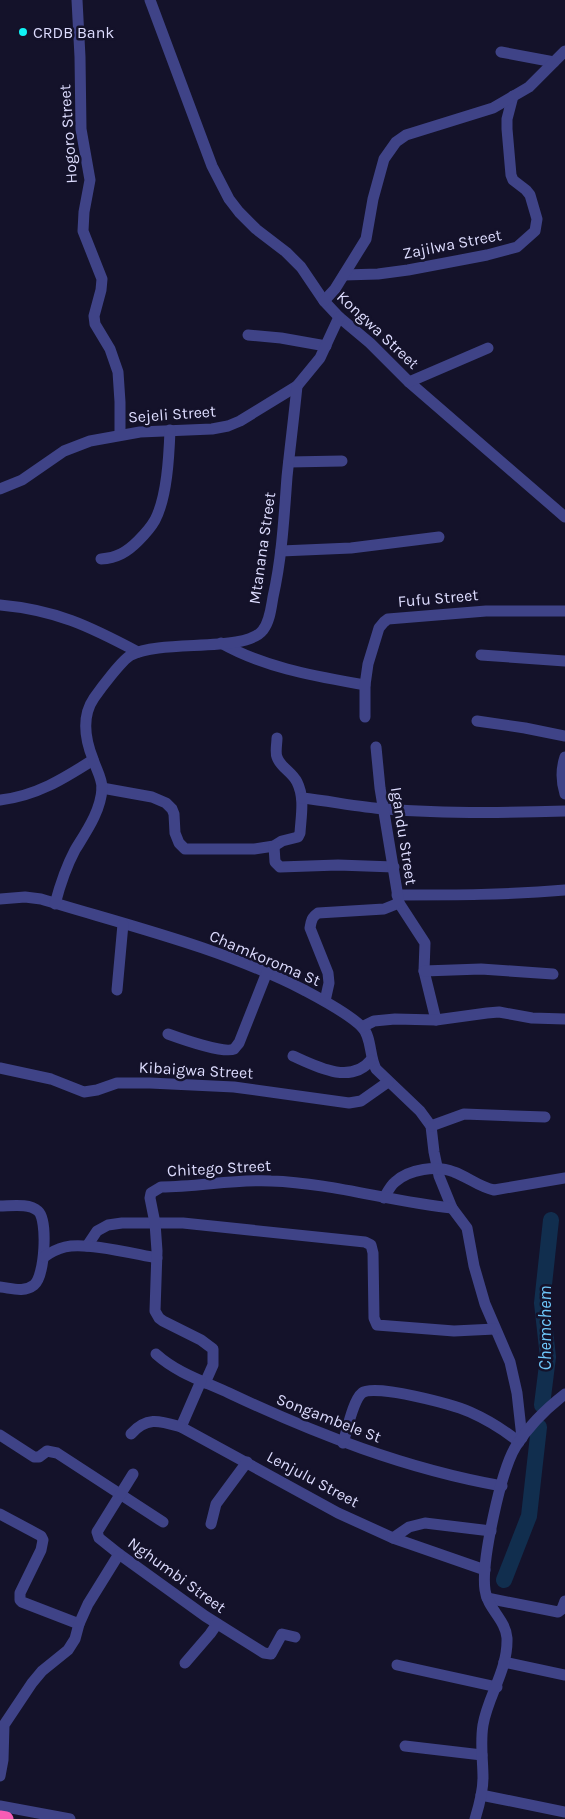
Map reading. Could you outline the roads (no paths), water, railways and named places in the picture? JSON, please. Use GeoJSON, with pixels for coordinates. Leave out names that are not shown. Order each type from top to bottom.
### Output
{"type":"FeatureCollection","features":[{"type":"Feature","properties":{"kind":"highway"},"geometry":{"type":"LineString","coordinates":[[0,1818],[6,1819]]}},
{"type":"Feature","properties":{"kind":"street","name":"Hogoro Street"},"geometry":{"type":"LineString","coordinates":[[77,0],[80,48],[81,129],[90,180],[84,212],[84,231],[102,279],[94,316],[95,324],[110,349],[118,372],[120,434]]}},
{"type":"Feature","properties":{"kind":"street","name":"Kongwa Street"},"geometry":{"type":"LineString","coordinates":[[150,0],[212,166],[228,199],[247,221],[286,252],[301,267],[324,301],[339,317],[370,343],[409,382],[565,518]]}},
{"type":"Feature","properties":{"kind":"street"},"geometry":{"type":"LineString","coordinates":[[324,301],[335,289],[366,239],[378,176],[384,159],[396,142],[406,135],[493,108],[529,87],[565,51]]}},
{"type":"Feature","properties":{"kind":"street"},"geometry":{"type":"LineString","coordinates":[[501,52],[554,62]]}},
{"type":"Feature","properties":{"kind":"street","name":"Zajilwa Street"},"geometry":{"type":"LineString","coordinates":[[344,275],[400,271],[487,255],[517,247],[535,231],[537,219],[530,195],[513,180],[511,175],[507,129],[513,96]]}},
{"type":"Feature","properties":{"kind":"street","name":"Sejeli Street"},"geometry":{"type":"LineString","coordinates":[[0,489],[19,482],[64,451],[90,441],[120,434],[212,429],[228,426],[297,386],[320,358],[339,317]]}},
{"type":"Feature","properties":{"kind":"street"},"geometry":{"type":"LineString","coordinates":[[248,336],[281,338],[326,346]]}},
{"type":"Feature","properties":{"kind":"street"},"geometry":{"type":"LineString","coordinates":[[409,382],[488,348]]}},
{"type":"Feature","properties":{"kind":"street","name":"Mtanana Street"},"geometry":{"type":"LineString","coordinates":[[102,788],[85,730],[88,707],[94,697],[126,659],[138,652],[182,645],[221,644],[252,638],[263,630],[269,618],[282,551],[297,386]]}},
{"type":"Feature","properties":{"kind":"street"},"geometry":{"type":"LineString","coordinates":[[101,559],[124,553],[148,531],[154,522],[161,503],[167,470],[170,430]]}},
{"type":"Feature","properties":{"kind":"street"},"geometry":{"type":"LineString","coordinates":[[289,462],[342,461]]}},
{"type":"Feature","properties":{"kind":"street"},"geometry":{"type":"LineString","coordinates":[[282,551],[351,548],[439,537]]}},
{"type":"Feature","properties":{"kind":"street"},"geometry":{"type":"LineString","coordinates":[[0,605],[36,609],[60,615],[86,625],[138,652]]}},
{"type":"Feature","properties":{"kind":"street","name":"Fufu Street"},"geometry":{"type":"LineString","coordinates":[[365,717],[365,685],[368,664],[379,628],[388,619],[486,611],[565,611]]}},
{"type":"Feature","properties":{"kind":"street"},"geometry":{"type":"LineString","coordinates":[[221,644],[241,654],[276,666],[365,685]]}},
{"type":"Feature","properties":{"kind":"street"},"geometry":{"type":"LineString","coordinates":[[481,655],[565,661]]}},
{"type":"Feature","properties":{"kind":"street"},"geometry":{"type":"LineString","coordinates":[[477,721],[565,736]]}},
{"type":"Feature","properties":{"kind":"street"},"geometry":{"type":"LineString","coordinates":[[56,904],[67,869],[94,816],[102,788],[152,797],[166,803],[174,814],[175,833],[179,843],[185,849],[254,849],[274,846],[282,841],[298,837],[300,833],[302,798],[297,782],[291,772],[278,761],[276,756],[277,738]]}},
{"type":"Feature","properties":{"kind":"street","name":"Igandu Street"},"geometry":{"type":"LineString","coordinates":[[325,1001],[329,983],[328,973],[310,928],[314,916],[318,913],[384,909],[398,899],[376,747]]}},
{"type":"Feature","properties":{"kind":"street"},"geometry":{"type":"LineString","coordinates":[[565,757],[562,786],[565,794]]}},
{"type":"Feature","properties":{"kind":"street"},"geometry":{"type":"LineString","coordinates":[[0,800],[44,789],[93,760]]}},
{"type":"Feature","properties":{"kind":"street"},"geometry":{"type":"LineString","coordinates":[[302,798],[384,809],[508,813],[565,811]]}},
{"type":"Feature","properties":{"kind":"street"},"geometry":{"type":"LineString","coordinates":[[274,846],[275,862],[280,866],[394,866]]}},
{"type":"Feature","properties":{"kind":"street"},"geometry":{"type":"LineString","coordinates":[[398,899],[565,890]]}},
{"type":"Feature","properties":{"kind":"street","name":"Chamkoroma St"},"geometry":{"type":"LineString","coordinates":[[0,898],[29,897],[216,952],[267,972],[325,1001],[362,1027]]}},
{"type":"Feature","properties":{"kind":"street"},"geometry":{"type":"LineString","coordinates":[[398,899],[424,939],[426,948],[424,971],[436,1020]]}},
{"type":"Feature","properties":{"kind":"street"},"geometry":{"type":"LineString","coordinates":[[117,990],[124,924]]}},
{"type":"Feature","properties":{"kind":"street"},"geometry":{"type":"LineString","coordinates":[[424,971],[481,969],[553,974]]}},
{"type":"Feature","properties":{"kind":"street"},"geometry":{"type":"LineString","coordinates":[[168,1034],[190,1042],[226,1050],[234,1049],[239,1042],[267,972]]}},
{"type":"Feature","properties":{"kind":"street"},"geometry":{"type":"LineString","coordinates":[[520,1440],[516,1383],[505,1348],[495,1330],[474,1266],[468,1228],[452,1208],[437,1167],[430,1126],[420,1111],[376,1069],[371,1060],[367,1033],[362,1027],[374,1021],[395,1019],[436,1020],[499,1012],[532,1018],[565,1018]]}},
{"type":"Feature","properties":{"kind":"street"},"geometry":{"type":"LineString","coordinates":[[293,1056],[313,1066],[343,1073],[360,1071],[371,1060]]}},
{"type":"Feature","properties":{"kind":"street","name":"Kibaigwa Street"},"geometry":{"type":"LineString","coordinates":[[0,1068],[51,1079],[84,1092],[117,1083],[150,1083],[234,1087],[350,1103],[361,1101],[388,1082]]}},
{"type":"Feature","properties":{"kind":"street"},"geometry":{"type":"LineString","coordinates":[[430,1126],[464,1114],[545,1117]]}},
{"type":"Feature","properties":{"kind":"street"},"geometry":{"type":"LineString","coordinates":[[384,1198],[396,1181],[415,1172],[437,1167],[456,1172],[482,1187],[494,1190],[565,1178]]}},
{"type":"Feature","properties":{"kind":"street","name":"Chitego Street"},"geometry":{"type":"LineString","coordinates":[[203,1382],[212,1365],[213,1349],[201,1340],[163,1321],[156,1313],[157,1258],[155,1223],[150,1196],[153,1192],[161,1188],[272,1180],[452,1208]]}},
{"type":"Feature","properties":{"kind":"street"},"geometry":{"type":"LineString","coordinates":[[0,1206],[28,1207],[38,1211],[42,1218],[44,1256],[40,1276],[35,1284],[27,1289],[18,1290],[0,1287]]}},
{"type":"Feature","properties":{"kind":"street"},"geometry":{"type":"LineString","coordinates":[[87,1246],[97,1231],[108,1225],[122,1223],[183,1223],[368,1243],[372,1245],[373,1253],[374,1318],[377,1325],[454,1331],[495,1330]]}},
{"type":"Feature","properties":{"kind":"street"},"geometry":{"type":"LineString","coordinates":[[44,1256],[67,1246],[87,1246],[157,1258]]}},
{"type":"Feature","properties":{"kind":"street","name":"Songambele St"},"geometry":{"type":"LineString","coordinates":[[156,1354],[171,1367],[343,1443],[441,1473],[502,1486]]}},
{"type":"Feature","properties":{"kind":"street"},"geometry":{"type":"LineString","coordinates":[[181,1427],[203,1382]]}},
{"type":"Feature","properties":{"kind":"street"},"geometry":{"type":"LineString","coordinates":[[343,1443],[358,1397],[366,1390],[374,1389],[469,1411],[520,1440]]}},
{"type":"Feature","properties":{"kind":"street"},"geometry":{"type":"LineString","coordinates":[[475,1819],[483,1780],[483,1726],[504,1662],[507,1640],[506,1630],[486,1598],[485,1570],[491,1531],[511,1456],[520,1440],[538,1419],[565,1394]]}},
{"type":"Feature","properties":{"kind":"street","name":"Lenjulu Street"},"geometry":{"type":"LineString","coordinates":[[131,1434],[136,1428],[150,1421],[181,1427],[338,1513],[393,1538],[485,1570]]}},
{"type":"Feature","properties":{"kind":"street"},"geometry":{"type":"LineString","coordinates":[[0,1435],[34,1457],[39,1457],[47,1451],[57,1453],[163,1522]]}},
{"type":"Feature","properties":{"kind":"street"},"geometry":{"type":"LineString","coordinates":[[211,1524],[216,1504],[247,1462]]}},
{"type":"Feature","properties":{"kind":"street","name":"Nghumbi Street"},"geometry":{"type":"LineString","coordinates":[[133,1474],[120,1493],[97,1535],[119,1554],[217,1624],[268,1654],[271,1654],[282,1634],[295,1637]]}},
{"type":"Feature","properties":{"kind":"street"},"geometry":{"type":"LineString","coordinates":[[0,1514],[41,1536],[44,1540],[20,1593],[20,1600],[79,1624]]}},
{"type":"Feature","properties":{"kind":"street"},"geometry":{"type":"LineString","coordinates":[[393,1538],[415,1524],[425,1523],[491,1531]]}},
{"type":"Feature","properties":{"kind":"street"},"geometry":{"type":"LineString","coordinates":[[0,1776],[2,1731],[7,1720],[42,1671],[68,1650],[75,1639],[88,1604],[119,1554]]}},
{"type":"Feature","properties":{"kind":"street"},"geometry":{"type":"LineString","coordinates":[[486,1598],[553,1612],[558,1612],[564,1607]]}},
{"type":"Feature","properties":{"kind":"street"},"geometry":{"type":"LineString","coordinates":[[185,1663],[217,1624]]}},
{"type":"Feature","properties":{"kind":"street"},"geometry":{"type":"LineString","coordinates":[[504,1662],[565,1676]]}},
{"type":"Feature","properties":{"kind":"street"},"geometry":{"type":"LineString","coordinates":[[397,1665],[497,1687]]}},
{"type":"Feature","properties":{"kind":"street"},"geometry":{"type":"LineString","coordinates":[[404,1746],[482,1755]]}},
{"type":"Feature","properties":{"kind":"street"},"geometry":{"type":"LineString","coordinates":[[481,1795],[565,1812]]}},
{"type":"Feature","properties":{"kind":"street"},"geometry":{"type":"LineString","coordinates":[[0,1806],[70,1819]]}},
{"type":"Feature","properties":{"kind":"waterway","name":"Chemchem"},"geometry":{"type":"LineString","coordinates":[[542,1405],[548,1357],[542,1303],[551,1220]]}},
{"type":"Feature","properties":{"kind":"waterway"},"geometry":{"type":"LineString","coordinates":[[504,1580],[529,1516],[539,1427]]}},
{"type":"Feature","properties":{"kind":"place","name":"CRDB Bank"},"geometry":{"type":"Point","coordinates":[23,32]}}]}
